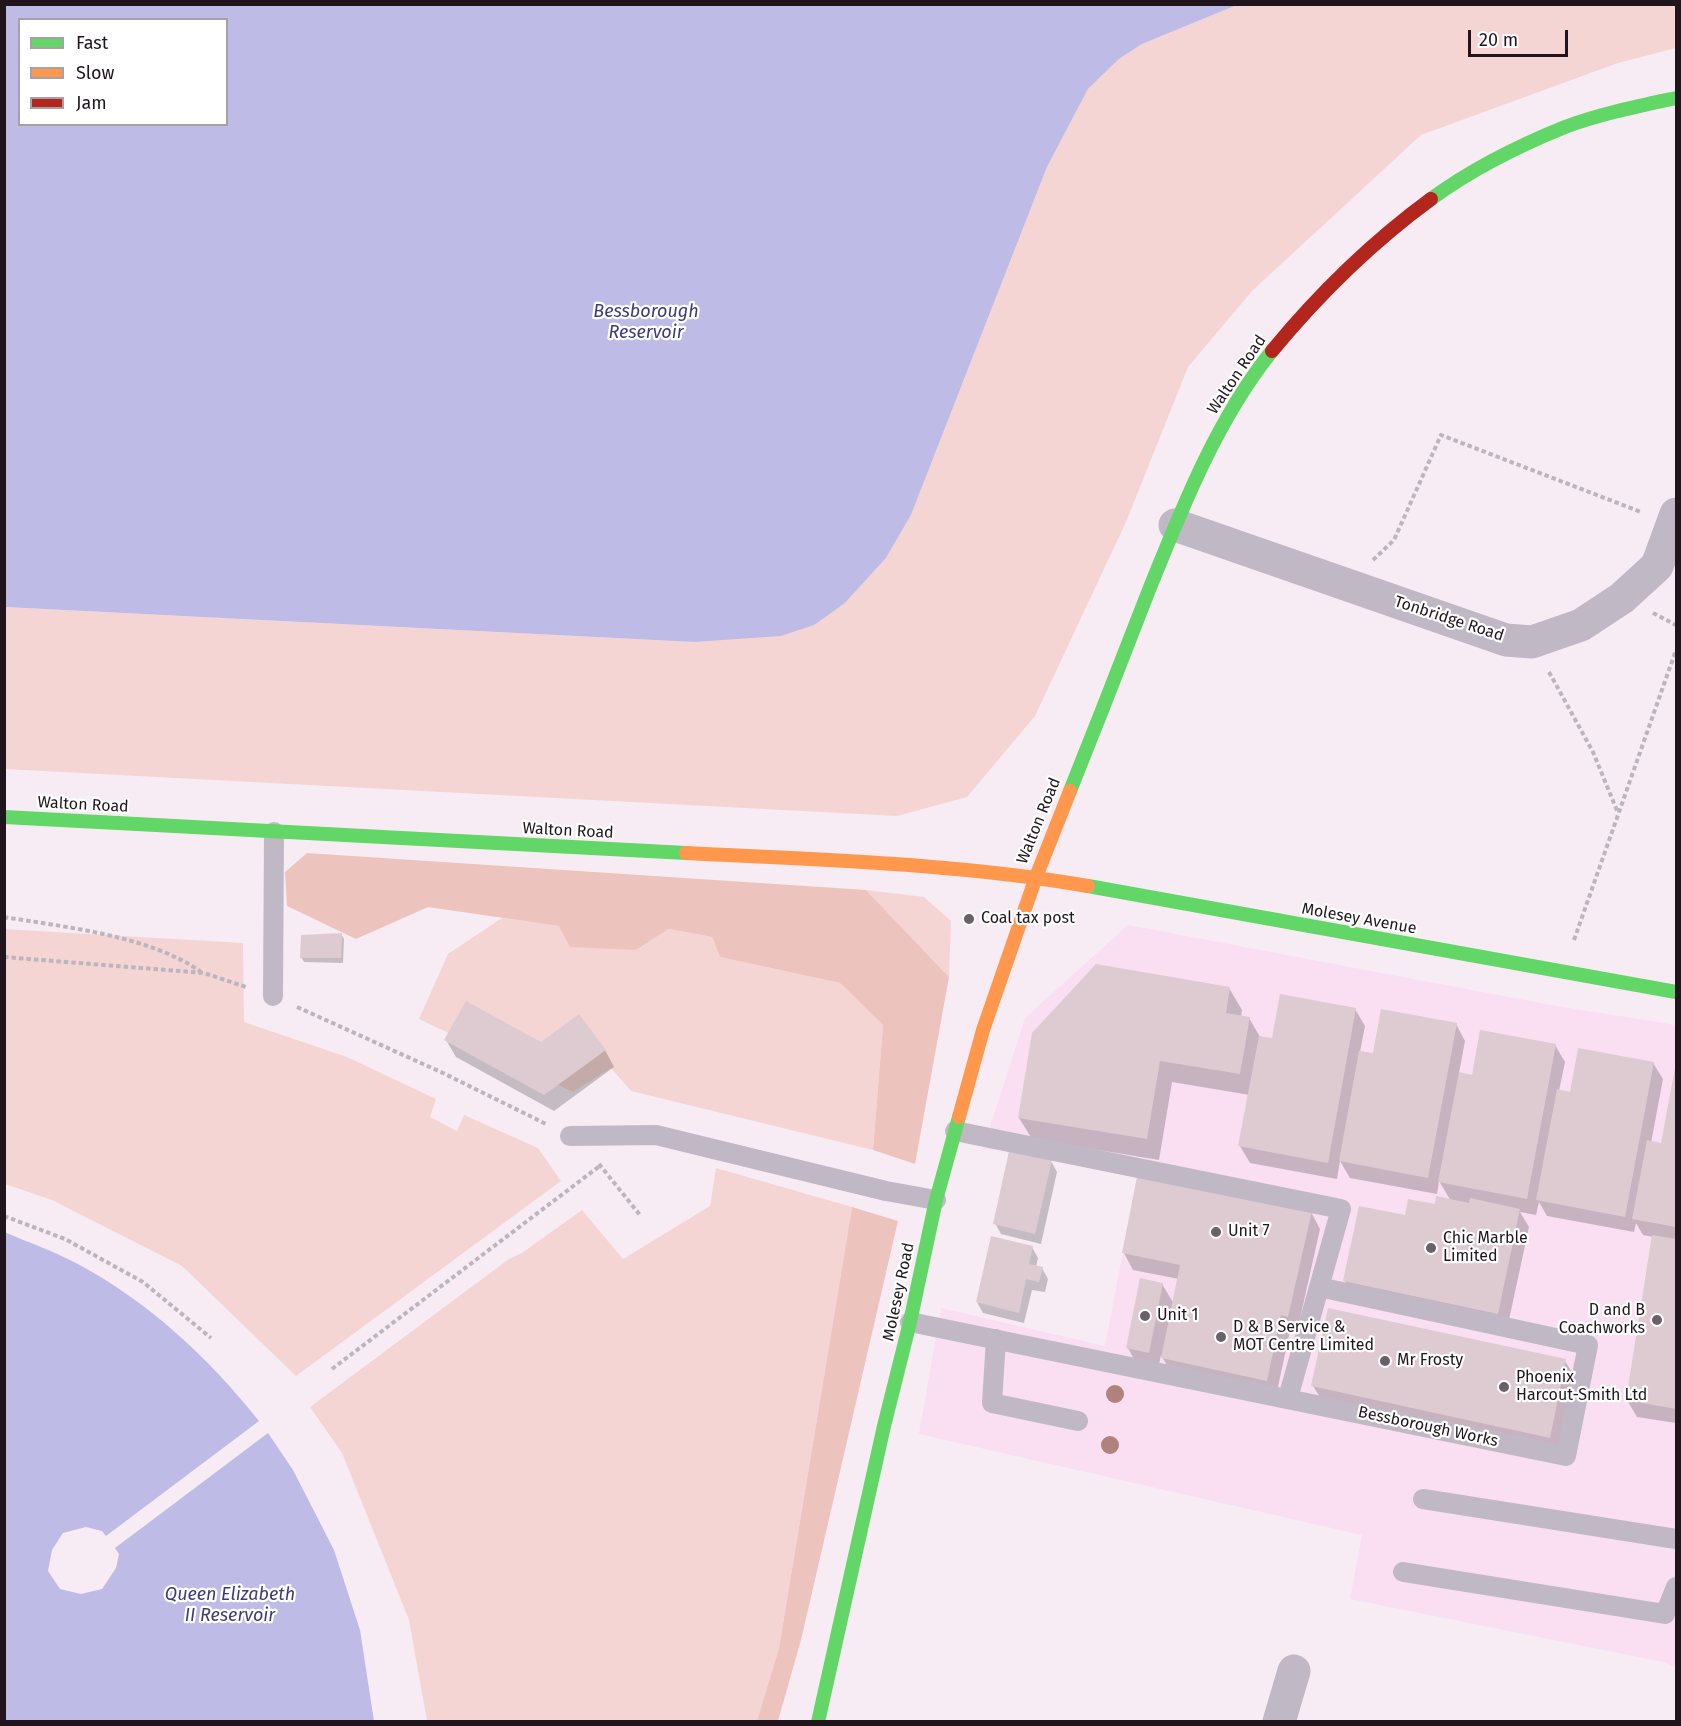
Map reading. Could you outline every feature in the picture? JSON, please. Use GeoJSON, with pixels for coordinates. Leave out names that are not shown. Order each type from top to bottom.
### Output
{"type":"FeatureCollection","features":[{"type":"Feature","properties":{"kind":"main road","name":"Walton Road"},"geometry":{"type":"LineString","coordinates":[[4,817],[927,866],[1035,877],[1175,525],[1215,440],[1261,365],[1318,298],[1359,257],[1407,217],[1452,184],[1506,154],[1566,127],[1619,111],[1677,98]]}},
{"type":"Feature","properties":{"kind":"main road","name":"Molesey Avenue"},"geometry":{"type":"LineString","coordinates":[[1035,877],[1677,992]]}},
{"type":"Feature","properties":{"kind":"main road","name":"Molesey Road"},"geometry":{"type":"LineString","coordinates":[[818,1722],[936,1200],[983,1030],[1035,877]]}},
{"type":"Feature","properties":{"kind":"street","name":"Tonbridge Road"},"geometry":{"type":"LineString","coordinates":[[1175,525],[1506,640],[1532,642],[1581,625],[1622,598],[1657,566],[1675,519]]}},
{"type":"Feature","properties":{"kind":"street"},"geometry":{"type":"LineString","coordinates":[[1279,1722],[1294,1671]]}},
{"type":"Feature","properties":{"kind":"lane"},"geometry":{"type":"LineString","coordinates":[[273,996],[274,832]]}},
{"type":"Feature","properties":{"kind":"lane"},"geometry":{"type":"LineString","coordinates":[[954,1131],[1341,1209],[1288,1398]]}},
{"type":"Feature","properties":{"kind":"lane"},"geometry":{"type":"LineString","coordinates":[[570,1136],[656,1135],[886,1191],[936,1200]]}},
{"type":"Feature","properties":{"kind":"lane","name":"Bessborough Works"},"geometry":{"type":"LineString","coordinates":[[910,1322],[1566,1456],[1588,1345],[1319,1287]]}},
{"type":"Feature","properties":{"kind":"lane"},"geometry":{"type":"LineString","coordinates":[[996,1339],[992,1403],[1078,1422]]}},
{"type":"Feature","properties":{"kind":"lane"},"geometry":{"type":"LineString","coordinates":[[1423,1499],[1677,1539]]}},
{"type":"Feature","properties":{"kind":"lane"},"geometry":{"type":"LineString","coordinates":[[1403,1572],[1665,1614],[1677,1587]]}},
{"type":"Feature","properties":{"kind":"path"},"geometry":{"type":"LineString","coordinates":[[1346,585],[1394,540],[1440,435],[1675,519]]}},
{"type":"Feature","properties":{"kind":"path"},"geometry":{"type":"LineString","coordinates":[[1532,642],[1593,752],[1619,814]]}},
{"type":"Feature","properties":{"kind":"path"},"geometry":{"type":"LineString","coordinates":[[1564,972],[1677,650]]}},
{"type":"Feature","properties":{"kind":"path"},"geometry":{"type":"LineString","coordinates":[[4,917],[61,926],[134,942],[185,960],[204,973]]}},
{"type":"Feature","properties":{"kind":"path"},"geometry":{"type":"LineString","coordinates":[[4,957],[204,973],[273,996],[443,1072],[570,1136],[601,1165],[640,1215]]}},
{"type":"Feature","properties":{"kind":"path"},"geometry":{"type":"LineString","coordinates":[[332,1369],[601,1165]]}},
{"type":"Feature","properties":{"kind":"path"},"geometry":{"type":"LineString","coordinates":[[4,1216],[65,1239],[143,1282],[211,1338]]}},
{"type":"Feature","properties":{"kind":"shaded area"},"geometry":{"type":"Polygon","coordinates":[[[1237,5],[1676,5],[1676,48],[1618,63],[1421,135],[1252,291],[1188,367],[1126,522],[1035,716],[967,797],[897,816],[5,769],[4,607],[694,642],[845,603],[886,558],[911,515],[1047,167],[1088,89],[1119,59],[1142,44],[1237,5]]]}},
{"type":"Feature","properties":{"kind":"shaded area"},"geometry":{"type":"Polygon","coordinates":[[[307,853],[866,890],[949,977],[915,1164],[873,1150],[883,1025],[840,983],[720,957],[712,937],[669,929],[636,950],[570,947],[559,926],[428,907],[356,939],[287,906],[285,872],[307,853]]]}},
{"type":"Feature","properties":{"kind":"shaded area"},"geometry":{"type":"Polygon","coordinates":[[[866,890],[924,897],[951,921],[949,977],[866,890]]]}},
{"type":"Feature","properties":{"kind":"shaded area"},"geometry":{"type":"Polygon","coordinates":[[[502,918],[560,926],[636,950],[669,929],[712,937],[720,957],[840,983],[883,1025],[873,1150],[631,1091],[611,1068],[573,1092],[419,1019],[448,954],[502,918]]]}},
{"type":"Feature","properties":{"kind":"shaded area"},"geometry":{"type":"Polygon","coordinates":[[[1128,925],[1551,1005],[1676,1025],[1676,1668],[1663,1662],[1350,1599],[1362,1535],[919,1434],[941,1308],[1105,1346],[1137,1178],[1009,1151],[983,1149],[1025,1018],[1128,925]]]}},
{"type":"Feature","properties":{"kind":"shaded area"},"geometry":{"type":"Polygon","coordinates":[[[4,929],[243,943],[244,1022],[347,1057],[436,1099],[430,1117],[457,1131],[464,1115],[538,1148],[561,1181],[296,1376],[182,1266],[52,1200],[5,1184],[4,929]]]}},
{"type":"Feature","properties":{"kind":"shaded area"},"geometry":{"type":"Polygon","coordinates":[[[716,1168],[852,1207],[779,1648],[757,1721],[427,1721],[409,1620],[342,1453],[310,1407],[509,1259],[522,1253],[582,1210],[623,1259],[710,1206],[716,1168]]]}},
{"type":"Feature","properties":{"kind":"shaded area"},"geometry":{"type":"Polygon","coordinates":[[[852,1207],[898,1221],[801,1640],[778,1721],[757,1721],[779,1648],[852,1207]]]}},
{"type":"Feature","properties":{"kind":"water","name":"Bessborough Reservoir"},"geometry":{"type":"Polygon","coordinates":[[[4,5],[1237,5],[1142,44],[1119,59],[1088,89],[1047,167],[911,515],[886,558],[845,603],[814,625],[781,636],[694,642],[5,607],[4,5]]]}},
{"type":"Feature","properties":{"kind":"water","name":"Queen Elizabeth II Reservoir"},"geometry":{"type":"Polygon","coordinates":[[[4,1232],[76,1263],[103,1278],[153,1313],[198,1353],[259,1421],[106,1536],[102,1531],[86,1527],[63,1533],[52,1550],[48,1571],[60,1589],[81,1594],[102,1589],[116,1568],[119,1554],[115,1548],[268,1433],[293,1470],[334,1550],[360,1630],[374,1721],[5,1721],[4,1232]]]}},
{"type":"Feature","properties":{"kind":"building"},"geometry":{"type":"Polygon","coordinates":[[[342,933],[341,958],[300,958],[301,935],[342,933]]]}},
{"type":"Feature","properties":{"kind":"building"},"geometry":{"type":"Polygon","coordinates":[[[1096,964],[1230,987],[1226,1013],[1250,1017],[1240,1074],[1160,1061],[1147,1139],[1018,1118],[1032,1033],[1096,964]]]}},
{"type":"Feature","properties":{"kind":"building"},"geometry":{"type":"Polygon","coordinates":[[[1280,994],[1356,1008],[1328,1163],[1238,1146],[1259,1036],[1272,1038],[1280,994]]]}},
{"type":"Feature","properties":{"kind":"building"},"geometry":{"type":"Polygon","coordinates":[[[466,1001],[541,1042],[579,1014],[606,1050],[544,1095],[444,1040],[466,1001]]]}},
{"type":"Feature","properties":{"kind":"building"},"geometry":{"type":"Polygon","coordinates":[[[1381,1009],[1457,1023],[1428,1178],[1339,1161],[1359,1051],[1373,1053],[1381,1009]]]}},
{"type":"Feature","properties":{"kind":"building"},"geometry":{"type":"Polygon","coordinates":[[[1480,1030],[1556,1044],[1527,1199],[1438,1182],[1459,1072],[1472,1075],[1480,1030]]]}},
{"type":"Feature","properties":{"kind":"building"},"geometry":{"type":"Polygon","coordinates":[[[1578,1048],[1654,1062],[1625,1217],[1536,1200],[1557,1089],[1570,1092],[1578,1048]]]}},
{"type":"Feature","properties":{"kind":"building"},"geometry":{"type":"Polygon","coordinates":[[[1675,1068],[1676,1227],[1632,1219],[1647,1140],[1661,1143],[1675,1068]]]}},
{"type":"Feature","properties":{"kind":"building"},"geometry":{"type":"Polygon","coordinates":[[[1009,1151],[1052,1160],[1035,1234],[993,1224],[1009,1151]]]}},
{"type":"Feature","properties":{"kind":"building"},"geometry":{"type":"Polygon","coordinates":[[[1137,1177],[1312,1211],[1288,1317],[1281,1315],[1267,1381],[1161,1358],[1180,1265],[1122,1253],[1137,1177]]]}},
{"type":"Feature","properties":{"kind":"building","name":"Chic Marble Limited"},"geometry":{"type":"Polygon","coordinates":[[[1436,1196],[1469,1203],[1470,1198],[1520,1209],[1498,1314],[1343,1281],[1359,1206],[1405,1215],[1408,1199],[1435,1204],[1436,1196]]]}},
{"type":"Feature","properties":{"kind":"building","name":"D and B Coachworks"},"geometry":{"type":"Polygon","coordinates":[[[1652,1235],[1676,1239],[1676,1409],[1626,1400],[1652,1235]]]}},
{"type":"Feature","properties":{"kind":"building"},"geometry":{"type":"Polygon","coordinates":[[[991,1236],[1033,1246],[1029,1264],[1043,1267],[1039,1282],[1026,1279],[1019,1313],[976,1302],[991,1236]]]}},
{"type":"Feature","properties":{"kind":"building","name":"Unit 1"},"geometry":{"type":"Polygon","coordinates":[[[1140,1278],[1163,1283],[1149,1353],[1126,1348],[1140,1278]]]}},
{"type":"Feature","properties":{"kind":"building"},"geometry":{"type":"Polygon","coordinates":[[[1328,1308],[1566,1359],[1550,1438],[1311,1386],[1328,1308]]]}},
{"type":"Feature","properties":{"kind":"traffic: fast"},"geometry":{"type":"LineString","coordinates":[[1431,199],[1496,159],[1565,127],[1606,114],[1676,98]]}},
{"type":"Feature","properties":{"kind":"traffic: fast"},"geometry":{"type":"LineString","coordinates":[[1070,791],[1186,500],[1233,407],[1272,351]]}},
{"type":"Feature","properties":{"kind":"traffic: fast"},"geometry":{"type":"LineString","coordinates":[[4,817],[686,853]]}},
{"type":"Feature","properties":{"kind":"traffic: fast"},"geometry":{"type":"LineString","coordinates":[[1088,886],[1676,992]]}},
{"type":"Feature","properties":{"kind":"traffic: fast"},"geometry":{"type":"LineString","coordinates":[[818,1722],[936,1200],[959,1117]]}},
{"type":"Feature","properties":{"kind":"traffic: slow"},"geometry":{"type":"LineString","coordinates":[[959,1117],[983,1030],[1036,877],[1070,791]]}},
{"type":"Feature","properties":{"kind":"traffic: slow"},"geometry":{"type":"LineString","coordinates":[[686,853],[938,867],[1088,886]]}},
{"type":"Feature","properties":{"kind":"traffic: jam"},"geometry":{"type":"LineString","coordinates":[[1272,351],[1308,309],[1347,270],[1387,233],[1431,199]]}},
{"type":"Feature","properties":{"kind":"place","name":"Coal tax post"},"geometry":{"type":"Point","coordinates":[969,919]}},
{"type":"Feature","properties":{"kind":"place","name":"Unit 7"},"geometry":{"type":"Point","coordinates":[1216,1232]}},
{"type":"Feature","properties":{"kind":"place","name":"Chic Marble Limited"},"geometry":{"type":"Point","coordinates":[1431,1248]}},
{"type":"Feature","properties":{"kind":"place","name":"Unit 1"},"geometry":{"type":"Point","coordinates":[1145,1316]}},
{"type":"Feature","properties":{"kind":"place","name":"D and B Coachworks"},"geometry":{"type":"Point","coordinates":[1657,1320]}},
{"type":"Feature","properties":{"kind":"place","name":"D & B Service & MOT Centre Limited"},"geometry":{"type":"Point","coordinates":[1221,1337]}},
{"type":"Feature","properties":{"kind":"place","name":"Mr Frosty"},"geometry":{"type":"Point","coordinates":[1385,1361]}},
{"type":"Feature","properties":{"kind":"place","name":"Phoenix Harcout-Smith Ltd"},"geometry":{"type":"Point","coordinates":[1504,1387]}}]}
